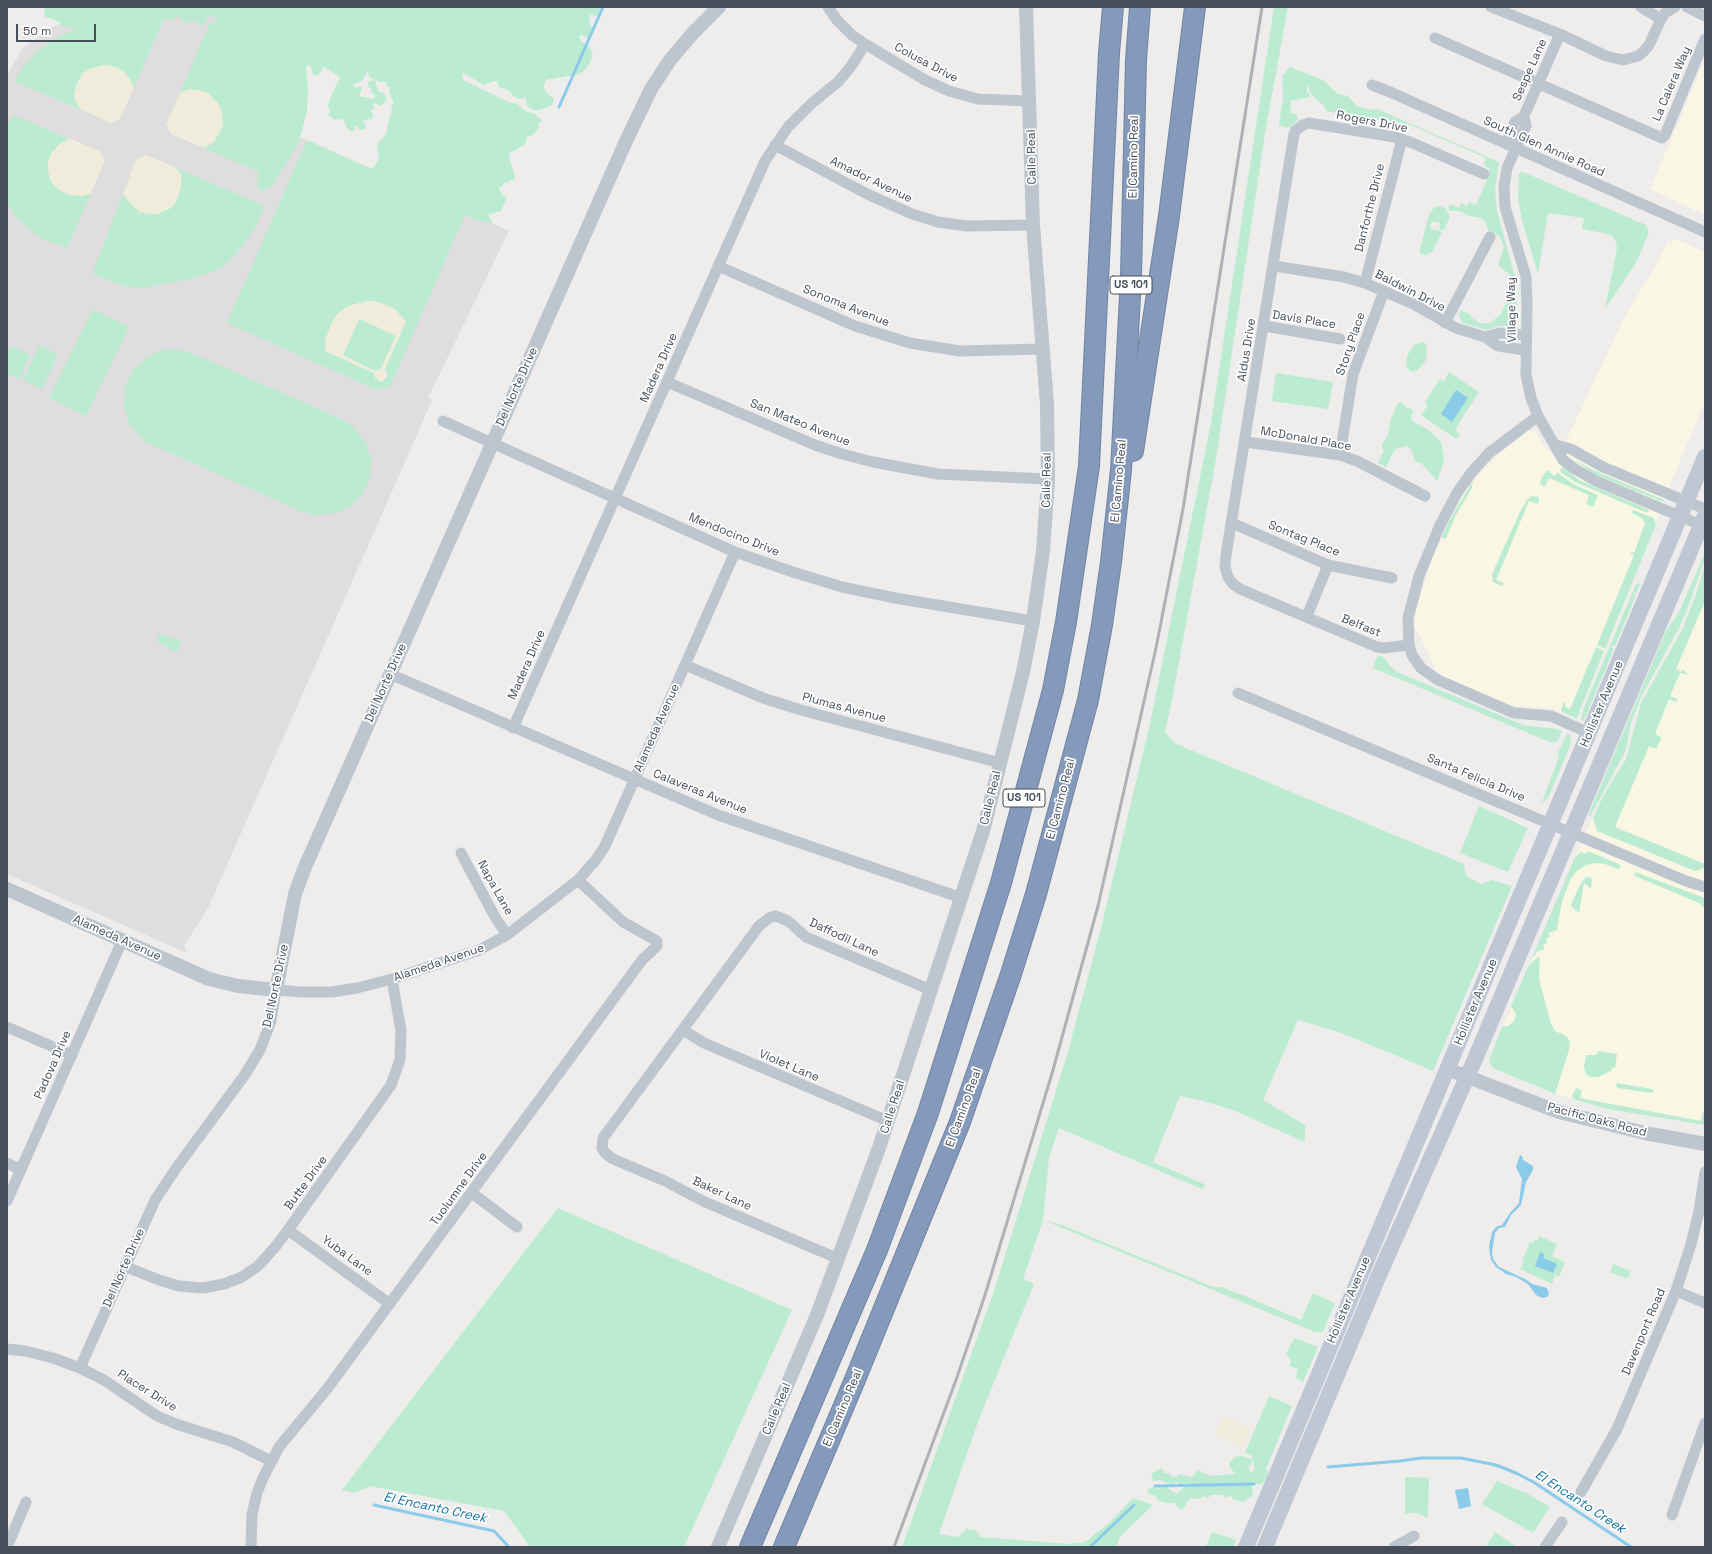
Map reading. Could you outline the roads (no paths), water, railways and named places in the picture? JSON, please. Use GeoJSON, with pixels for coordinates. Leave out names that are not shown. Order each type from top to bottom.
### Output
{"type":"FeatureCollection","features":[{"type":"Feature","properties":{"kind":"highway","name":"US 101"},"geometry":{"type":"LineString","coordinates":[[750,1547],[877,1250],[928,1113],[1002,883],[1053,690],[1066,622],[1089,466],[1111,7]]}},
{"type":"Feature","properties":{"kind":"highway","name":"El Camino Real"},"geometry":{"type":"LineString","coordinates":[[784,1547],[854,1382],[960,1122],[1011,974],[1036,894],[1088,700],[1102,626],[1121,470],[1131,276],[1136,60],[1140,7]]}},
{"type":"Feature","properties":{"kind":"highway"},"geometry":{"type":"LineString","coordinates":[[1111,562],[1133,456],[1169,216],[1195,7]]}},
{"type":"Feature","properties":{"kind":"main road","name":"Hollister Avenue"},"geometry":{"type":"LineString","coordinates":[[1246,1547],[1354,1287],[1448,1069],[1705,457]]}},
{"type":"Feature","properties":{"kind":"main road","name":"Hollister Avenue"},"geometry":{"type":"LineString","coordinates":[[1265,1547],[1382,1268],[1467,1077],[1703,521]]}},
{"type":"Feature","properties":{"kind":"street","name":"Del Norte Drive"},"geometry":{"type":"LineString","coordinates":[[80,1368],[124,1266],[159,1193],[256,1058],[270,1021],[298,885],[390,674],[626,141],[651,89],[670,60],[719,7]]}},
{"type":"Feature","properties":{"kind":"street","name":"Colusa Drive"},"geometry":{"type":"LineString","coordinates":[[828,7],[837,20],[852,35],[926,80],[961,95],[993,101],[1030,101]]}},
{"type":"Feature","properties":{"kind":"street","name":"Calle Real"},"geometry":{"type":"LineString","coordinates":[[718,1547],[817,1315],[839,1259],[888,1121],[983,831],[1021,680],[1033,621],[1043,551],[1048,479],[1047,404],[1033,225],[1026,7]]}},
{"type":"Feature","properties":{"kind":"street"},"geometry":{"type":"LineString","coordinates":[[1492,7],[1560,34],[1606,56],[1623,60],[1638,56],[1644,51],[1649,45],[1665,13],[1674,7]]}},
{"type":"Feature","properties":{"kind":"street"},"geometry":{"type":"LineString","coordinates":[[1641,7],[1661,19]]}},
{"type":"Feature","properties":{"kind":"street"},"geometry":{"type":"LineString","coordinates":[[1687,7],[1705,16]]}},
{"type":"Feature","properties":{"kind":"street","name":"Sespe Lane"},"geometry":{"type":"LineString","coordinates":[[1511,146],[1526,126],[1524,116],[1560,34]]}},
{"type":"Feature","properties":{"kind":"street"},"geometry":{"type":"LineString","coordinates":[[1435,38],[1538,85]]}},
{"type":"Feature","properties":{"kind":"street","name":"La Calera Way"},"geometry":{"type":"LineString","coordinates":[[1538,85],[1662,138],[1665,135],[1705,39]]}},
{"type":"Feature","properties":{"kind":"street","name":"Madera Drive"},"geometry":{"type":"LineString","coordinates":[[513,728],[755,182],[775,145],[794,120],[845,74],[865,44]]}},
{"type":"Feature","properties":{"kind":"street","name":"South Glen Annie Road"},"geometry":{"type":"LineString","coordinates":[[1372,85],[1705,232]]}},
{"type":"Feature","properties":{"kind":"street","name":"Rogers Drive"},"geometry":{"type":"LineString","coordinates":[[1299,128],[1309,123],[1402,139],[1484,174]]}},
{"type":"Feature","properties":{"kind":"street","name":"Aldus Drive"},"geometry":{"type":"LineString","coordinates":[[1228,577],[1226,567],[1232,523],[1294,134],[1299,128]]}},
{"type":"Feature","properties":{"kind":"street","name":"Danforthe Drive"},"geometry":{"type":"LineString","coordinates":[[1365,283],[1402,139]]}},
{"type":"Feature","properties":{"kind":"street","name":"Amador Avenue"},"geometry":{"type":"LineString","coordinates":[[775,145],[862,192],[912,214],[938,222],[967,226],[1033,225]]}},
{"type":"Feature","properties":{"kind":"street","name":"Village Way"},"geometry":{"type":"LineString","coordinates":[[1511,146],[1506,172],[1504,198],[1508,218],[1526,277],[1527,298],[1525,350],[1528,386],[1538,416],[1556,445],[1563,460],[1582,474],[1680,516],[1703,521]]}},
{"type":"Feature","properties":{"kind":"street"},"geometry":{"type":"LineString","coordinates":[[1445,323],[1490,237]]}},
{"type":"Feature","properties":{"kind":"street","name":"Sonoma Avenue"},"geometry":{"type":"LineString","coordinates":[[718,266],[855,326],[910,343],[960,351],[1042,349]]}},
{"type":"Feature","properties":{"kind":"street","name":"Baldwin Drive"},"geometry":{"type":"LineString","coordinates":[[1274,266],[1344,277],[1365,283],[1413,304],[1445,323],[1463,331],[1485,337],[1498,346],[1525,350]]}},
{"type":"Feature","properties":{"kind":"street","name":"Story Place"},"geometry":{"type":"LineString","coordinates":[[1340,455],[1353,374],[1384,291]]}},
{"type":"Feature","properties":{"kind":"street","name":"Davis Place"},"geometry":{"type":"LineString","coordinates":[[1264,326],[1340,338]]}},
{"type":"Feature","properties":{"kind":"street","name":"Baldwin Drive"},"geometry":{"type":"LineString","coordinates":[[1485,337],[1500,333],[1526,335]]}},
{"type":"Feature","properties":{"kind":"street","name":"San Mateo Avenue"},"geometry":{"type":"LineString","coordinates":[[667,382],[815,445],[873,462],[938,474],[1048,479]]}},
{"type":"Feature","properties":{"kind":"street"},"geometry":{"type":"LineString","coordinates":[[1538,416],[1489,453],[1471,473],[1457,493],[1437,532],[1419,576],[1408,618],[1409,645],[1412,655],[1421,668],[1438,680],[1517,714],[1551,716],[1589,733]]}},
{"type":"Feature","properties":{"kind":"street","name":"Mendocino Drive"},"geometry":{"type":"LineString","coordinates":[[442,421],[735,552],[793,572],[842,587],[928,604],[1033,621]]}},
{"type":"Feature","properties":{"kind":"street","name":"McDonald Place"},"geometry":{"type":"LineString","coordinates":[[1246,442],[1340,455],[1358,461],[1425,496]]}},
{"type":"Feature","properties":{"kind":"street"},"geometry":{"type":"LineString","coordinates":[[1556,445],[1571,450],[1603,467],[1705,509]]}},
{"type":"Feature","properties":{"kind":"street","name":"Sontag Place"},"geometry":{"type":"LineString","coordinates":[[1232,523],[1328,565],[1392,578]]}},
{"type":"Feature","properties":{"kind":"street","name":"Alameda Avenue"},"geometry":{"type":"LineString","coordinates":[[7,889],[209,979],[238,986],[302,992],[332,992],[357,988],[392,979],[479,950],[507,935],[578,880],[602,851],[735,552]]}},
{"type":"Feature","properties":{"kind":"street"},"geometry":{"type":"LineString","coordinates":[[1307,616],[1328,565]]}},
{"type":"Feature","properties":{"kind":"street","name":"Belfast"},"geometry":{"type":"LineString","coordinates":[[1228,577],[1232,584],[1240,589],[1380,648],[1409,645]]}},
{"type":"Feature","properties":{"kind":"street","name":"Plumas Avenue"},"geometry":{"type":"LineString","coordinates":[[685,665],[763,698],[800,710],[1000,763]]}},
{"type":"Feature","properties":{"kind":"street","name":"Calaveras Avenue"},"geometry":{"type":"LineString","coordinates":[[390,674],[718,815],[962,898]]}},
{"type":"Feature","properties":{"kind":"street","name":"Santa Felicia Drive"},"geometry":{"type":"LineString","coordinates":[[1238,693],[1686,881],[1705,887]]}},
{"type":"Feature","properties":{"kind":"street","name":"Napa Lane"},"geometry":{"type":"LineString","coordinates":[[461,853],[495,917],[507,935]]}},
{"type":"Feature","properties":{"kind":"street","name":"Tuolumne Drive"},"geometry":{"type":"LineString","coordinates":[[251,1547],[254,1504],[271,1461],[288,1434],[327,1389],[642,960],[658,944],[654,939],[640,933],[623,922],[578,880]]}},
{"type":"Feature","properties":{"kind":"street","name":"Daffodil Lane"},"geometry":{"type":"LineString","coordinates":[[683,1030],[759,926],[769,918],[775,916],[788,921],[806,937],[931,990]]}},
{"type":"Feature","properties":{"kind":"street","name":"Padova Drive"},"geometry":{"type":"LineString","coordinates":[[7,1201],[122,941]]}},
{"type":"Feature","properties":{"kind":"street","name":"Butte Drive"},"geometry":{"type":"LineString","coordinates":[[124,1266],[179,1286],[203,1288],[224,1284],[242,1277],[258,1266],[288,1230],[384,1097],[396,1074],[401,1052],[401,1031],[392,979]]}},
{"type":"Feature","properties":{"kind":"street"},"geometry":{"type":"LineString","coordinates":[[7,1026],[72,1056]]}},
{"type":"Feature","properties":{"kind":"street","name":"Violet Lane"},"geometry":{"type":"LineString","coordinates":[[683,1030],[704,1043],[888,1121]]}},
{"type":"Feature","properties":{"kind":"street","name":"Baker Lane"},"geometry":{"type":"LineString","coordinates":[[683,1030],[606,1132],[602,1143],[605,1153],[612,1159],[665,1181],[711,1204],[839,1259]]}},
{"type":"Feature","properties":{"kind":"street","name":"Pacific Oaks Road"},"geometry":{"type":"LineString","coordinates":[[1448,1069],[1558,1112],[1638,1132],[1705,1144]]}},
{"type":"Feature","properties":{"kind":"street"},"geometry":{"type":"LineString","coordinates":[[7,1163],[21,1170]]}},
{"type":"Feature","properties":{"kind":"street","name":"Davenport Road"},"geometry":{"type":"LineString","coordinates":[[1581,1492],[1617,1429],[1676,1291],[1693,1238],[1705,1172]]}},
{"type":"Feature","properties":{"kind":"street"},"geometry":{"type":"LineString","coordinates":[[472,1193],[517,1227]]}},
{"type":"Feature","properties":{"kind":"street","name":"Yuba Lane"},"geometry":{"type":"LineString","coordinates":[[288,1230],[390,1304]]}},
{"type":"Feature","properties":{"kind":"street"},"geometry":{"type":"LineString","coordinates":[[1676,1291],[1705,1303]]}},
{"type":"Feature","properties":{"kind":"street","name":"Placer Drive"},"geometry":{"type":"LineString","coordinates":[[7,1349],[25,1351],[53,1358],[80,1368],[104,1380],[157,1416],[176,1424],[233,1442],[271,1461]]}},
{"type":"Feature","properties":{"kind":"street"},"geometry":{"type":"LineString","coordinates":[[1672,1515],[1705,1423]]}},
{"type":"Feature","properties":{"kind":"street"},"geometry":{"type":"LineString","coordinates":[[7,1547],[26,1502]]}},
{"type":"Feature","properties":{"kind":"street"},"geometry":{"type":"LineString","coordinates":[[1545,1547],[1562,1522]]}},
{"type":"Feature","properties":{"kind":"street"},"geometry":{"type":"LineString","coordinates":[[1394,1547],[1414,1536]]}},
{"type":"Feature","properties":{"kind":"water"},"geometry":{"type":"Polygon","coordinates":[[[1456,390],[1468,398],[1452,422],[1441,414],[1456,390]]]}},
{"type":"Feature","properties":{"kind":"water"},"geometry":{"type":"Polygon","coordinates":[[[1520,1155],[1522,1156],[1523,1160],[1533,1166],[1533,1170],[1526,1182],[1521,1205],[1511,1215],[1505,1227],[1499,1228],[1495,1233],[1492,1252],[1493,1259],[1499,1267],[1527,1280],[1532,1284],[1547,1288],[1549,1294],[1547,1297],[1542,1298],[1536,1295],[1528,1284],[1516,1277],[1506,1274],[1496,1267],[1491,1260],[1489,1247],[1492,1232],[1496,1227],[1502,1225],[1519,1203],[1522,1179],[1516,1167],[1520,1155]]]}},
{"type":"Feature","properties":{"kind":"water"},"geometry":{"type":"Polygon","coordinates":[[[1540,1252],[1545,1254],[1543,1258],[1557,1264],[1553,1273],[1535,1266],[1540,1252]]]}},
{"type":"Feature","properties":{"kind":"water"},"geometry":{"type":"Polygon","coordinates":[[[1468,1488],[1471,1506],[1459,1509],[1455,1490],[1468,1488]]]}},
{"type":"Feature","properties":{"kind":"waterway"},"geometry":{"type":"LineString","coordinates":[[559,107],[603,7]]}},
{"type":"Feature","properties":{"kind":"waterway","name":"El Encanto Creek"},"geometry":{"type":"LineString","coordinates":[[1328,1467],[1421,1458],[1461,1458],[1496,1465],[1535,1483],[1631,1547]]}},
{"type":"Feature","properties":{"kind":"waterway","name":"El Encanto Creek"},"geometry":{"type":"LineString","coordinates":[[1155,1486],[1254,1484]]}},
{"type":"Feature","properties":{"kind":"waterway","name":"El Encanto Creek"},"geometry":{"type":"LineString","coordinates":[[374,1505],[494,1531],[509,1547]]}},
{"type":"Feature","properties":{"kind":"waterway","name":"El Encanto Creek"},"geometry":{"type":"LineString","coordinates":[[1090,1547],[1134,1505]]}},
{"type":"Feature","properties":{"kind":"railway"},"geometry":{"type":"LineString","coordinates":[[894,1547],[956,1380],[985,1295],[1053,1070],[1098,906],[1156,648],[1183,509],[1262,7]]}}]}
